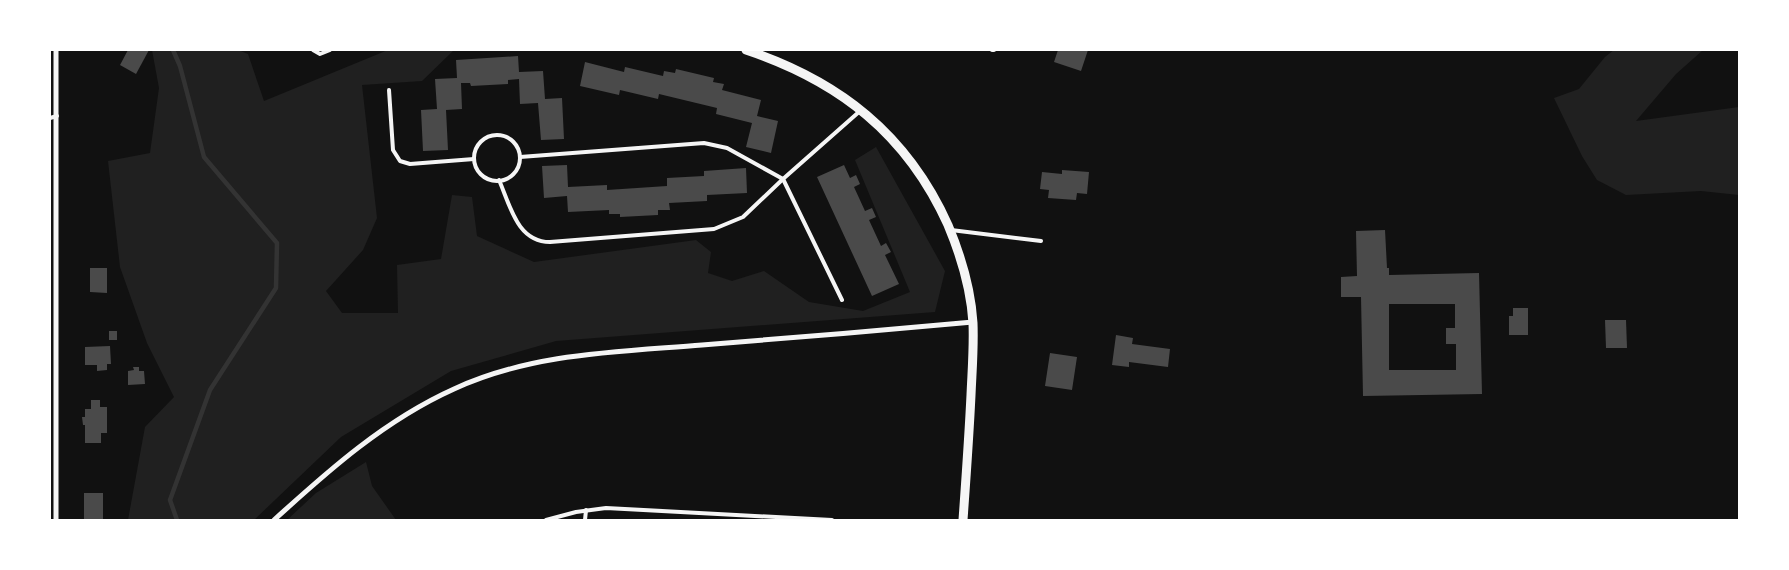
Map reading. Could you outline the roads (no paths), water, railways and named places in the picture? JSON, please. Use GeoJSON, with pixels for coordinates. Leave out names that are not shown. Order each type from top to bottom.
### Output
{"type":"FeatureCollection","features":[{"type":"Feature","properties":{"kind":"street"},"geometry":{"type":"LineString","coordinates":[[56,50],[56,520]]}},
{"type":"Feature","properties":{"kind":"street"},"geometry":{"type":"LineString","coordinates":[[746,50],[802,72],[829,87],[862,110],[907,156],[928,186],[950,230],[962,264],[973,322],[963,520]]}},
{"type":"Feature","properties":{"kind":"street"},"geometry":{"type":"LineString","coordinates":[[274,520],[325,473],[396,420],[454,389],[517,366],[582,355],[973,322]]}},
{"type":"Feature","properties":{"kind":"street"},"geometry":{"type":"LineString","coordinates":[[50,394],[57,394]]}},
{"type":"Feature","properties":{"kind":"lane"},"geometry":{"type":"LineString","coordinates":[[313,50],[320,54],[330,50]]}},
{"type":"Feature","properties":{"kind":"lane"},"geometry":{"type":"LineString","coordinates":[[389,90],[393,150],[400,161],[410,164],[474,159]]}},
{"type":"Feature","properties":{"kind":"lane"},"geometry":{"type":"LineString","coordinates":[[499,180],[524,232],[533,239],[550,242],[714,229],[743,217],[862,110]]}},
{"type":"Feature","properties":{"kind":"lane"},"geometry":{"type":"LineString","coordinates":[[50,118],[57,116]]}},
{"type":"Feature","properties":{"kind":"lane"},"geometry":{"type":"LineString","coordinates":[[498,135],[511,140],[516,145],[520,157],[512,175],[499,180],[492,180],[482,174],[474,159],[480,142],[486,138],[498,135]]}},
{"type":"Feature","properties":{"kind":"lane"},"geometry":{"type":"LineString","coordinates":[[520,157],[704,143],[727,148],[784,179],[842,300]]}},
{"type":"Feature","properties":{"kind":"lane"},"geometry":{"type":"LineString","coordinates":[[950,230],[1041,241]]}},
{"type":"Feature","properties":{"kind":"lane"},"geometry":{"type":"LineString","coordinates":[[546,520],[586,510],[606,508],[832,520]]}},
{"type":"Feature","properties":{"kind":"lane"},"geometry":{"type":"LineString","coordinates":[[585,520],[586,510]]}},
{"type":"Feature","properties":{"kind":"waterway"},"geometry":{"type":"LineString","coordinates":[[173,50],[180,66],[204,157],[277,243],[276,288],[210,390],[170,500],[177,520]]}}]}
